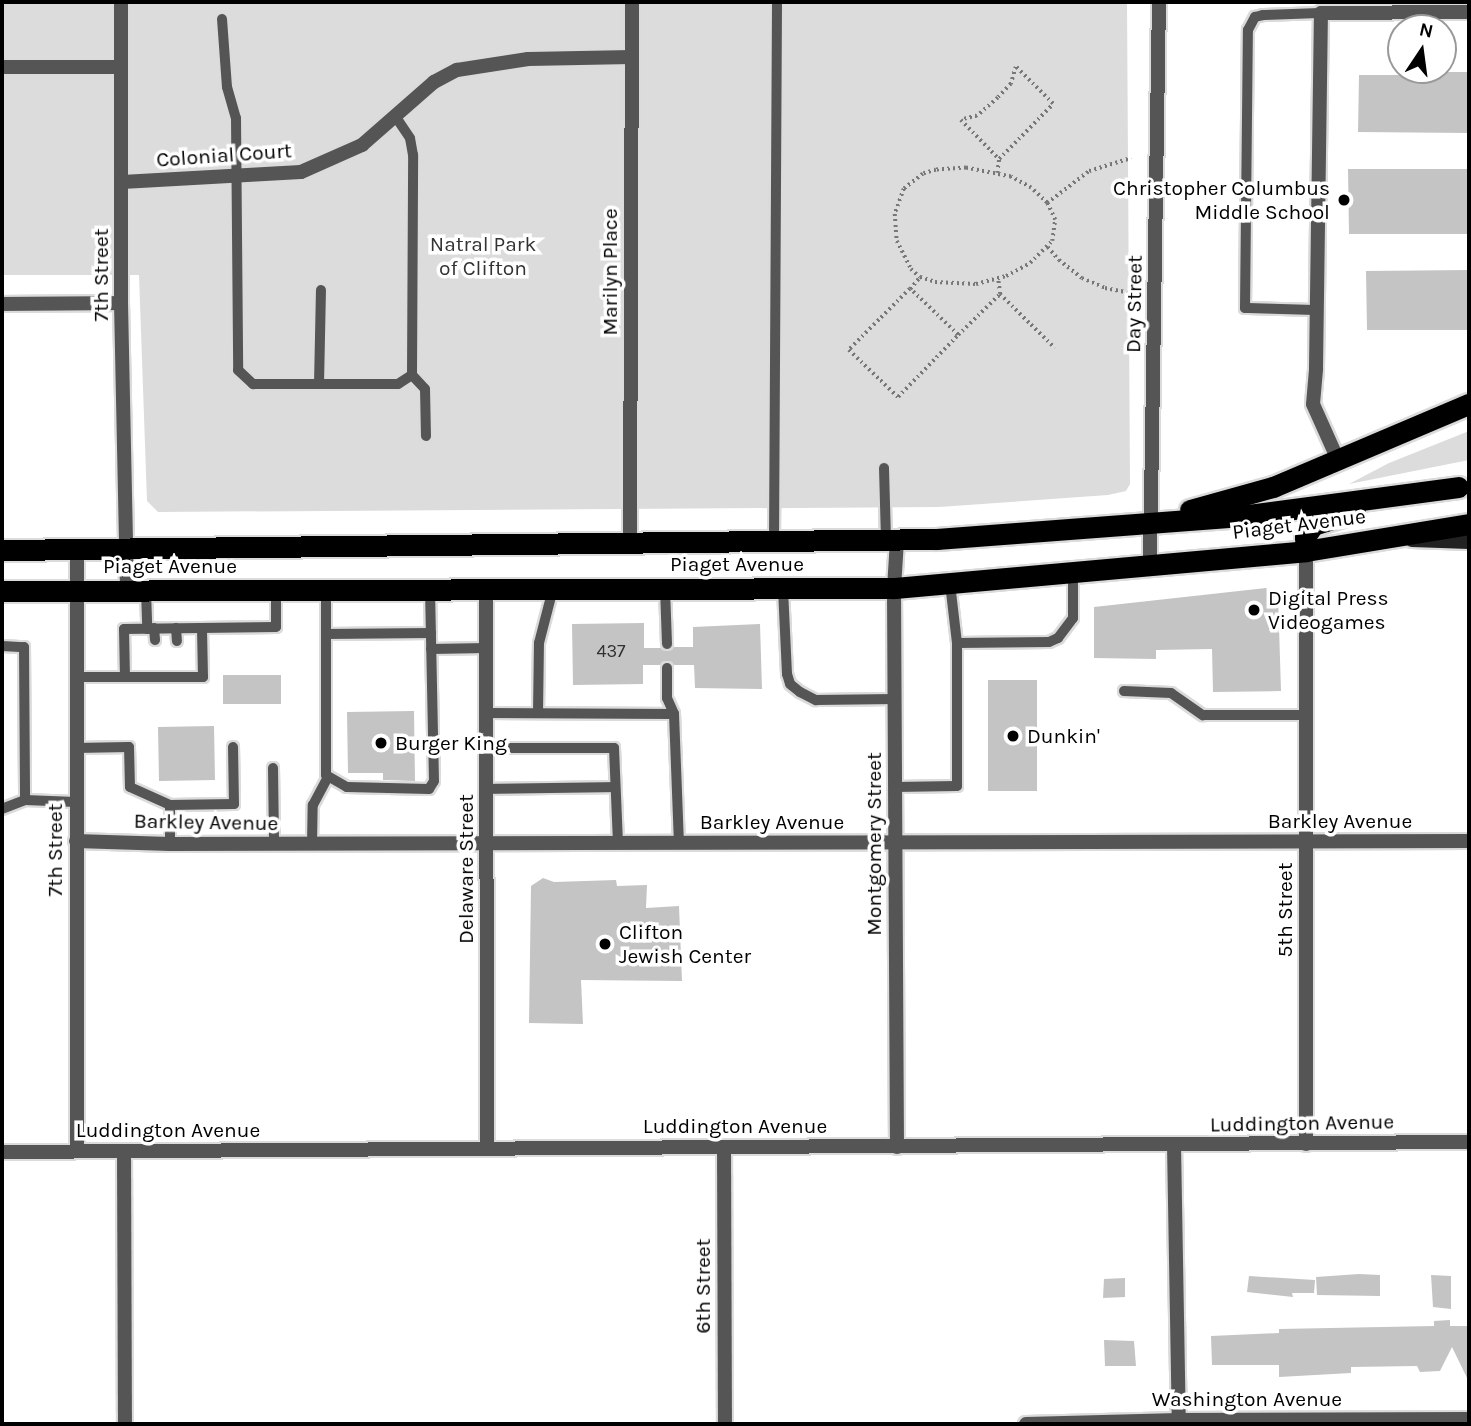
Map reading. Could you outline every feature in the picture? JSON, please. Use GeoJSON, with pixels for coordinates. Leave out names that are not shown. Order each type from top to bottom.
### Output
{"type":"FeatureCollection","features":[{"type":"Feature","properties":{"kind":"highway"},"geometry":{"type":"LineString","coordinates":[[1151,521],[1273,487],[1469,404]]}},
{"type":"Feature","properties":{"kind":"highway","name":"Piaget Avenue"},"geometry":{"type":"LineString","coordinates":[[2,550],[892,540],[1033,534],[1151,521],[1241,516],[1464,486]]}},
{"type":"Feature","properties":{"kind":"highway"},"geometry":{"type":"LineString","coordinates":[[1306,551],[1305,537],[1313,525],[1464,486]]}},
{"type":"Feature","properties":{"kind":"highway"},"geometry":{"type":"LineString","coordinates":[[1379,539],[1469,524]]}},
{"type":"Feature","properties":{"kind":"highway","name":"Piaget Avenue"},"geometry":{"type":"LineString","coordinates":[[2,591],[894,588],[1306,551],[1379,539]]}},
{"type":"Feature","properties":{"kind":"street","name":"7th Street"},"geometry":{"type":"LineString","coordinates":[[121,2],[121,303],[126,549],[136,591]]}},
{"type":"Feature","properties":{"kind":"street","name":"Marilyn Place"},"geometry":{"type":"LineString","coordinates":[[630,542],[632,2]]}},
{"type":"Feature","properties":{"kind":"street","name":"Day Street"},"geometry":{"type":"LineString","coordinates":[[1150,566],[1159,2]]}},
{"type":"Feature","properties":{"kind":"street"},"geometry":{"type":"LineString","coordinates":[[1338,460],[1313,404],[1321,13],[1469,12]]}},
{"type":"Feature","properties":{"kind":"street","name":"Colonial Court"},"geometry":{"type":"LineString","coordinates":[[122,182],[301,172],[362,145],[434,82],[457,71],[528,59],[632,57]]}},
{"type":"Feature","properties":{"kind":"street"},"geometry":{"type":"LineString","coordinates":[[2,67],[121,67]]}},
{"type":"Feature","properties":{"kind":"street"},"geometry":{"type":"LineString","coordinates":[[2,303],[121,303]]}},
{"type":"Feature","properties":{"kind":"street","name":"Piaget Avenue"},"geometry":{"type":"LineString","coordinates":[[1379,539],[1469,542]]}},
{"type":"Feature","properties":{"kind":"street","name":"Montgomery Street"},"geometry":{"type":"LineString","coordinates":[[892,540],[897,1147]]}},
{"type":"Feature","properties":{"kind":"street","name":"7th Street"},"geometry":{"type":"LineString","coordinates":[[77,549],[78,1152]]}},
{"type":"Feature","properties":{"kind":"street","name":"5th Street"},"geometry":{"type":"LineString","coordinates":[[1306,551],[1306,1144]]}},
{"type":"Feature","properties":{"kind":"street","name":"Delaware Street"},"geometry":{"type":"LineString","coordinates":[[486,589],[487,1149]]}},
{"type":"Feature","properties":{"kind":"street","name":"Barkley Avenue"},"geometry":{"type":"LineString","coordinates":[[76,841],[170,844],[487,844],[1469,841]]}},
{"type":"Feature","properties":{"kind":"street","name":"Luddington Avenue"},"geometry":{"type":"LineString","coordinates":[[2,1152],[1469,1142]]}},
{"type":"Feature","properties":{"kind":"street"},"geometry":{"type":"LineString","coordinates":[[1174,1145],[1179,1422]]}},
{"type":"Feature","properties":{"kind":"street","name":"6th Street"},"geometry":{"type":"LineString","coordinates":[[724,1147],[725,1424]]}},
{"type":"Feature","properties":{"kind":"street"},"geometry":{"type":"LineString","coordinates":[[124,1151],[125,1424]]}},
{"type":"Feature","properties":{"kind":"street","name":"Washington Avenue"},"geometry":{"type":"LineString","coordinates":[[1026,1424],[1469,1419]]}},
{"type":"Feature","properties":{"kind":"lane"},"geometry":{"type":"LineString","coordinates":[[774,541],[776,2]]}},
{"type":"Feature","properties":{"kind":"lane"},"geometry":{"type":"LineString","coordinates":[[1317,310],[1245,308],[1248,30],[1255,17],[1321,13]]}},
{"type":"Feature","properties":{"kind":"lane"},"geometry":{"type":"LineString","coordinates":[[222,19],[227,87],[236,118],[238,370],[253,384],[398,384],[412,375]]}},
{"type":"Feature","properties":{"kind":"lane"},"geometry":{"type":"LineString","coordinates":[[395,116],[410,138],[413,155],[412,375],[425,388],[426,436]]}},
{"type":"Feature","properties":{"kind":"lane"},"geometry":{"type":"LineString","coordinates":[[319,384],[320,290]]}},
{"type":"Feature","properties":{"kind":"lane"},"geometry":{"type":"LineString","coordinates":[[884,468],[892,540]]}},
{"type":"Feature","properties":{"kind":"lane"},"geometry":{"type":"LineString","coordinates":[[957,643],[1049,642],[1058,638],[1073,618],[1073,572]]}},
{"type":"Feature","properties":{"kind":"lane"},"geometry":{"type":"LineString","coordinates":[[895,787],[957,786],[957,643],[950,583]]}},
{"type":"Feature","properties":{"kind":"lane"},"geometry":{"type":"LineString","coordinates":[[328,777],[347,787],[429,789],[434,781],[430,589]]}},
{"type":"Feature","properties":{"kind":"lane"},"geometry":{"type":"LineString","coordinates":[[538,713],[539,643],[553,589]]}},
{"type":"Feature","properties":{"kind":"lane"},"geometry":{"type":"LineString","coordinates":[[665,589],[667,644]]}},
{"type":"Feature","properties":{"kind":"lane"},"geometry":{"type":"LineString","coordinates":[[783,589],[787,674],[790,684],[816,700],[895,699]]}},
{"type":"Feature","properties":{"kind":"lane"},"geometry":{"type":"LineString","coordinates":[[312,844],[313,805],[328,777],[326,590]]}},
{"type":"Feature","properties":{"kind":"lane"},"geometry":{"type":"LineString","coordinates":[[136,591],[155,640]]}},
{"type":"Feature","properties":{"kind":"lane"},"geometry":{"type":"LineString","coordinates":[[125,677],[124,629],[276,626],[276,591]]}},
{"type":"Feature","properties":{"kind":"lane"},"geometry":{"type":"LineString","coordinates":[[176,628],[177,641]]}},
{"type":"Feature","properties":{"kind":"lane"},"geometry":{"type":"LineString","coordinates":[[76,677],[178,673],[203,677],[202,628]]}},
{"type":"Feature","properties":{"kind":"lane"},"geometry":{"type":"LineString","coordinates":[[326,634],[431,633]]}},
{"type":"Feature","properties":{"kind":"lane"},"geometry":{"type":"LineString","coordinates":[[2,646],[24,647],[25,800]]}},
{"type":"Feature","properties":{"kind":"lane"},"geometry":{"type":"LineString","coordinates":[[431,649],[486,648]]}},
{"type":"Feature","properties":{"kind":"lane"},"geometry":{"type":"LineString","coordinates":[[667,668],[667,698],[674,714],[679,843]]}},
{"type":"Feature","properties":{"kind":"lane"},"geometry":{"type":"LineString","coordinates":[[1124,691],[1171,693],[1203,715],[1306,715]]}},
{"type":"Feature","properties":{"kind":"lane"},"geometry":{"type":"LineString","coordinates":[[486,713],[674,714]]}},
{"type":"Feature","properties":{"kind":"lane"},"geometry":{"type":"LineString","coordinates":[[76,748],[129,747],[130,787],[170,805],[234,804],[233,747]]}},
{"type":"Feature","properties":{"kind":"lane"},"geometry":{"type":"LineString","coordinates":[[486,748],[614,748],[618,843]]}},
{"type":"Feature","properties":{"kind":"lane"},"geometry":{"type":"LineString","coordinates":[[273,768],[274,844]]}},
{"type":"Feature","properties":{"kind":"lane"},"geometry":{"type":"LineString","coordinates":[[487,789],[615,787]]}},
{"type":"Feature","properties":{"kind":"lane"},"geometry":{"type":"LineString","coordinates":[[2,809],[25,800],[76,802]]}},
{"type":"Feature","properties":{"kind":"lane"},"geometry":{"type":"LineString","coordinates":[[170,805],[170,844]]}},
{"type":"Feature","properties":{"kind":"path"},"geometry":{"type":"LineString","coordinates":[[997,173],[999,159],[1053,104],[1016,67],[1011,83],[998,98],[977,116],[961,120],[999,159]]}},
{"type":"Feature","properties":{"kind":"path"},"geometry":{"type":"LineString","coordinates":[[1047,203],[1088,171],[1131,158]]}},
{"type":"Feature","properties":{"kind":"path"},"geometry":{"type":"LineString","coordinates":[[965,168],[997,173],[1021,182],[1047,203],[1056,227],[1048,247],[1018,271],[976,284],[949,284],[920,277],[905,261],[897,242],[895,214],[904,189],[923,174],[936,170],[965,168]]}},
{"type":"Feature","properties":{"kind":"path"},"geometry":{"type":"LineString","coordinates":[[1048,247],[1059,261],[1082,278],[1104,288],[1131,293]]}},
{"type":"Feature","properties":{"kind":"path"},"geometry":{"type":"LineString","coordinates":[[920,277],[849,350],[898,397],[1000,294]]}},
{"type":"Feature","properties":{"kind":"path"},"geometry":{"type":"LineString","coordinates":[[998,278],[1000,294],[1055,348]]}},
{"type":"Feature","properties":{"kind":"path"},"geometry":{"type":"LineString","coordinates":[[910,289],[958,335]]}},
{"type":"Feature","properties":{"kind":"green space","name":"Natral Park of Clifton"},"geometry":{"type":"Polygon","coordinates":[[[2,2],[1127,2],[1130,484],[1126,491],[1108,495],[939,507],[158,512],[147,501],[139,275],[2,275],[2,2]]]}},
{"type":"Feature","properties":{"kind":"green space"},"geometry":{"type":"Polygon","coordinates":[[[1469,431],[1469,460],[1349,484],[1389,463],[1469,431]]]}},
{"type":"Feature","properties":{"kind":"building"},"geometry":{"type":"Polygon","coordinates":[[[1457,72],[1469,72],[1469,133],[1358,132],[1359,75],[1387,75],[1387,84],[1457,84],[1457,72]]]}},
{"type":"Feature","properties":{"kind":"building"},"geometry":{"type":"Polygon","coordinates":[[[1348,169],[1469,169],[1469,234],[1349,234],[1348,169]]]}},
{"type":"Feature","properties":{"kind":"building"},"geometry":{"type":"Polygon","coordinates":[[[1469,270],[1469,330],[1367,330],[1366,271],[1469,270]]]}},
{"type":"Feature","properties":{"kind":"building"},"geometry":{"type":"Polygon","coordinates":[[[1266,588],[1278,595],[1281,691],[1213,692],[1212,649],[1156,650],[1156,659],[1094,658],[1094,607],[1266,588]]]}},
{"type":"Feature","properties":{"kind":"building"},"geometry":{"type":"Polygon","coordinates":[[[644,623],[644,648],[661,648],[667,651],[674,647],[693,647],[693,627],[760,624],[762,689],[695,688],[694,665],[674,665],[668,661],[660,665],[643,665],[643,684],[573,685],[572,624],[644,623]]]}},
{"type":"Feature","properties":{"kind":"building"},"geometry":{"type":"Polygon","coordinates":[[[223,675],[281,675],[281,704],[223,704],[223,675]]]}},
{"type":"Feature","properties":{"kind":"building","name":"Dunkin'"},"geometry":{"type":"Polygon","coordinates":[[[988,680],[1037,680],[1037,791],[988,791],[988,680]]]}},
{"type":"Feature","properties":{"kind":"building","name":"Burger King"},"geometry":{"type":"Polygon","coordinates":[[[414,711],[415,781],[383,780],[383,773],[348,773],[347,712],[414,711]]]}},
{"type":"Feature","properties":{"kind":"building"},"geometry":{"type":"Polygon","coordinates":[[[214,726],[215,780],[159,781],[158,727],[214,726]]]}},
{"type":"Feature","properties":{"kind":"building","name":"Clifton Jewish Center"},"geometry":{"type":"Polygon","coordinates":[[[543,878],[554,882],[616,880],[617,886],[647,885],[646,908],[679,906],[682,981],[581,980],[583,1024],[529,1023],[531,886],[543,878]]]}},
{"type":"Feature","properties":{"kind":"building"},"geometry":{"type":"Polygon","coordinates":[[[1380,1275],[1380,1296],[1317,1295],[1316,1277],[1380,1275]]]}},
{"type":"Feature","properties":{"kind":"building"},"geometry":{"type":"Polygon","coordinates":[[[1431,1275],[1451,1276],[1451,1309],[1433,1307],[1431,1275]]]}},
{"type":"Feature","properties":{"kind":"building"},"geometry":{"type":"Polygon","coordinates":[[[1249,1276],[1315,1280],[1314,1293],[1292,1293],[1293,1297],[1247,1292],[1249,1276]]]}},
{"type":"Feature","properties":{"kind":"building"},"geometry":{"type":"Polygon","coordinates":[[[1125,1278],[1125,1297],[1103,1298],[1104,1279],[1125,1278]]]}},
{"type":"Feature","properties":{"kind":"building"},"geometry":{"type":"Polygon","coordinates":[[[1450,1320],[1450,1326],[1469,1326],[1469,1382],[1452,1347],[1440,1371],[1420,1372],[1417,1366],[1351,1367],[1351,1373],[1279,1377],[1279,1365],[1212,1365],[1211,1336],[1279,1333],[1279,1329],[1434,1326],[1434,1321],[1450,1320]]]}},
{"type":"Feature","properties":{"kind":"building"},"geometry":{"type":"Polygon","coordinates":[[[1104,1340],[1134,1341],[1136,1366],[1105,1366],[1104,1340]]]}},
{"type":"Feature","properties":{"kind":"place","name":"Christopher Columbus Middle School"},"geometry":{"type":"Point","coordinates":[1344,200]}},
{"type":"Feature","properties":{"kind":"place","name":"Digital Press Videogames"},"geometry":{"type":"Point","coordinates":[1254,610]}},
{"type":"Feature","properties":{"kind":"place","name":"Dunkin'"},"geometry":{"type":"Point","coordinates":[1013,736]}},
{"type":"Feature","properties":{"kind":"place","name":"Burger King"},"geometry":{"type":"Point","coordinates":[381,743]}},
{"type":"Feature","properties":{"kind":"place","name":"Clifton Jewish Center"},"geometry":{"type":"Point","coordinates":[605,944]}}]}
